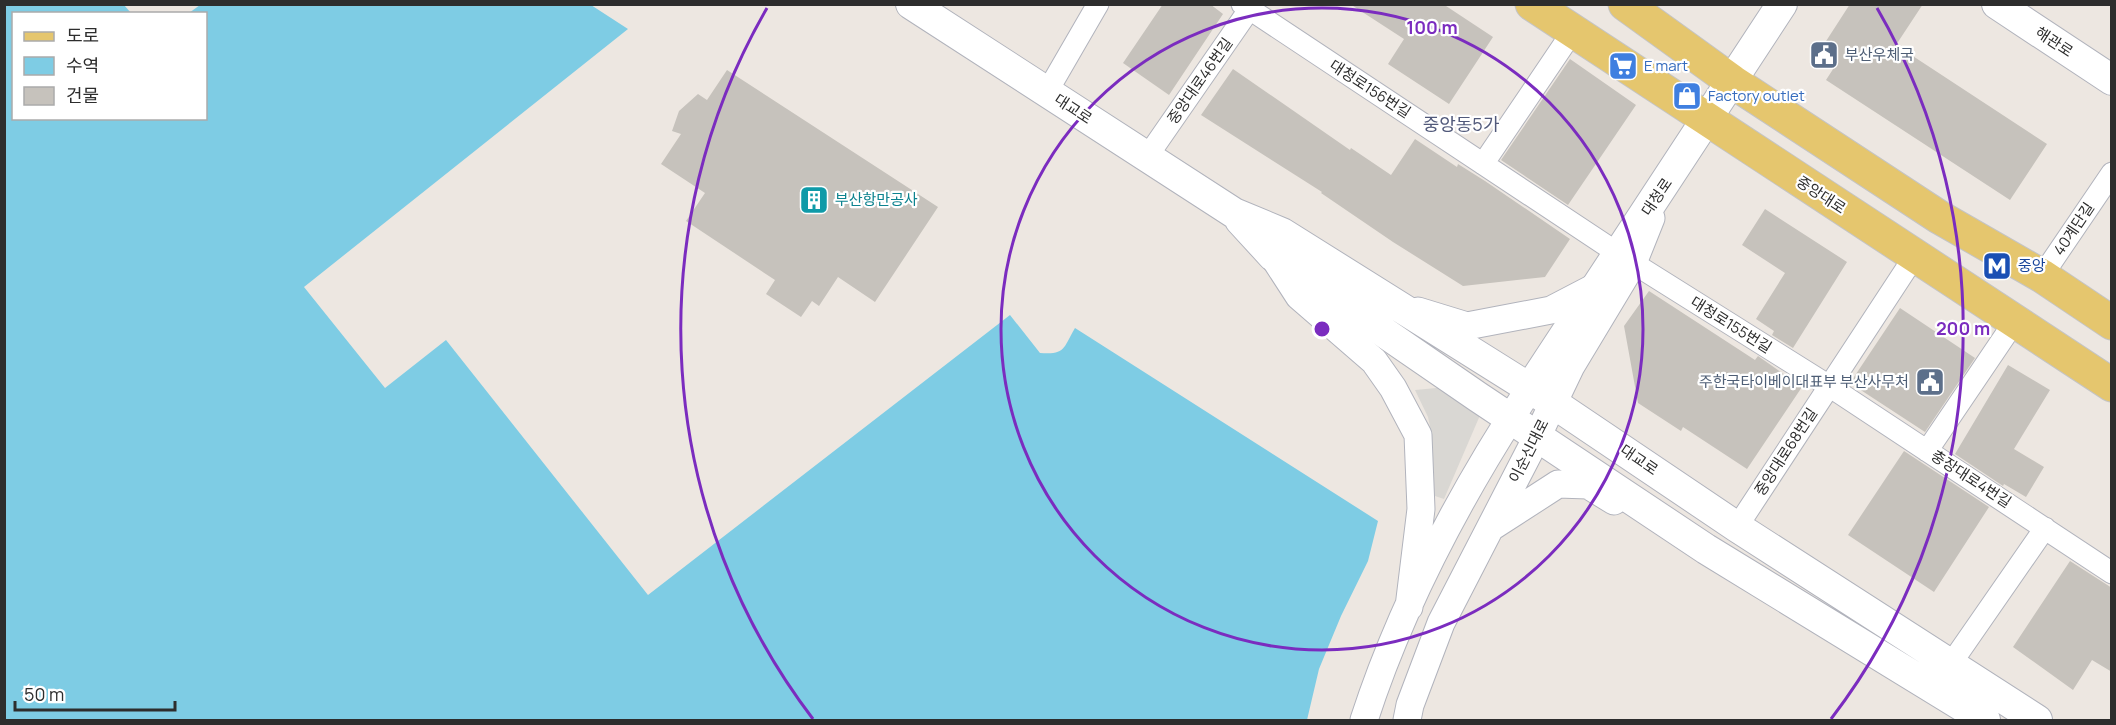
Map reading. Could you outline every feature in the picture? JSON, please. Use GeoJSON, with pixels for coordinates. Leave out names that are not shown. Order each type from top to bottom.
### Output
{"type":"FeatureCollection","features":[{"type":"Feature","properties":{"kind":"main road","name":"대교로"},"geometry":{"type":"LineString","coordinates":[[911,4],[1234,213],[1282,233],[1542,396],[1737,527],[2037,720]]}},
{"type":"Feature","properties":{"kind":"main road","name":"중앙대로"},"geometry":{"type":"LineString","coordinates":[[1532,4],[2112,385]]}},
{"type":"Feature","properties":{"kind":"main road"},"geometry":{"type":"LineString","coordinates":[[1625,4],[1733,82],[1939,217],[2042,276],[2112,323]]}},
{"type":"Feature","properties":{"kind":"main road","name":"대청로"},"geometry":{"type":"LineString","coordinates":[[1542,396],[1599,285],[1626,259],[1664,186],[1782,4]]}},
{"type":"Feature","properties":{"kind":"main road","name":"해관로"},"geometry":{"type":"LineString","coordinates":[[1996,4],[2112,80]]}},
{"type":"Feature","properties":{"kind":"main road","name":"대교로"},"geometry":{"type":"LineString","coordinates":[[1234,213],[1273,256],[1510,419],[1687,536],[1985,720]]}},
{"type":"Feature","properties":{"kind":"street"},"geometry":{"type":"LineString","coordinates":[[1047,92],[1098,4]]}},
{"type":"Feature","properties":{"kind":"street","name":"중앙대로46번길"},"geometry":{"type":"LineString","coordinates":[[1147,158],[1248,6]]}},
{"type":"Feature","properties":{"kind":"street","name":"대청로156번길"},"geometry":{"type":"LineString","coordinates":[[1248,6],[1626,259]]}},
{"type":"Feature","properties":{"kind":"street"},"geometry":{"type":"LineString","coordinates":[[1483,164],[1573,31]]}},
{"type":"Feature","properties":{"kind":"street","name":"40계단길"},"geometry":{"type":"LineString","coordinates":[[2042,276],[2110,180]]}},
{"type":"Feature","properties":{"kind":"street"},"geometry":{"type":"LineString","coordinates":[[1273,256],[1299,296],[1374,361],[1394,388],[1418,435],[1421,509],[1409,607]]}},
{"type":"Feature","properties":{"kind":"street","name":"중앙대로68번길"},"geometry":{"type":"LineString","coordinates":[[1737,527],[1914,257]]}},
{"type":"Feature","properties":{"kind":"street","name":"대청로155번길"},"geometry":{"type":"LineString","coordinates":[[1626,259],[1829,386]]}},
{"type":"Feature","properties":{"kind":"street","name":"이순신대로"},"geometry":{"type":"LineString","coordinates":[[1364,720],[1380,670],[1464,494],[1510,419],[1542,396],[1571,366],[1626,259]]}},
{"type":"Feature","properties":{"kind":"street"},"geometry":{"type":"LineString","coordinates":[[1391,300],[1433,317],[1467,326],[1551,310],[1599,285]]}},
{"type":"Feature","properties":{"kind":"street"},"geometry":{"type":"LineString","coordinates":[[1927,451],[2015,321]]}},
{"type":"Feature","properties":{"kind":"street","name":"충장대로4번길"},"geometry":{"type":"LineString","coordinates":[[1829,386],[2112,573]]}},
{"type":"Feature","properties":{"kind":"street","name":"이순신대로"},"geometry":{"type":"LineString","coordinates":[[1407,720],[1410,705],[1441,623],[1537,437],[1542,396]]}},
{"type":"Feature","properties":{"kind":"street"},"geometry":{"type":"LineString","coordinates":[[1489,529],[1558,484],[1588,485],[1648,522],[1687,536]]}},
{"type":"Feature","properties":{"kind":"street"},"geometry":{"type":"LineString","coordinates":[[1950,665],[2045,528]]}},
{"type":"Feature","properties":{"kind":"shaded area"},"geometry":{"type":"Polygon","coordinates":[[[1447,387],[1481,413],[1444,499],[1432,495],[1431,431],[1428,417],[1415,390],[1447,387]]]}},
{"type":"Feature","properties":{"kind":"water"},"geometry":{"type":"Polygon","coordinates":[[[4,5],[124,5],[130,12],[12,12],[12,120],[207,120],[207,12],[190,12],[200,5],[591,5],[628,29],[304,287],[385,388],[446,340],[648,595],[1010,315],[1040,353],[1055,353],[1063,349],[1075,328],[1378,521],[1368,561],[1341,616],[1319,669],[1307,720],[5,720],[4,5]]]}},
{"type":"Feature","properties":{"kind":"building"},"geometry":{"type":"Polygon","coordinates":[[[1163,4],[1210,4],[1223,14],[1169,95],[1123,63],[1163,4]]]}},
{"type":"Feature","properties":{"kind":"building"},"geometry":{"type":"Polygon","coordinates":[[[1350,4],[1443,4],[1493,37],[1449,104],[1388,64],[1404,39],[1350,4]]]}},
{"type":"Feature","properties":{"kind":"building"},"geometry":{"type":"Polygon","coordinates":[[[1850,4],[1923,4],[1896,45],[2047,144],[2010,200],[1826,80],[1837,63],[1819,52],[1850,4]]]}},
{"type":"Feature","properties":{"kind":"building"},"geometry":{"type":"Polygon","coordinates":[[[1570,59],[1636,105],[1568,205],[1501,160],[1570,59]]]}},
{"type":"Feature","properties":{"kind":"building"},"geometry":{"type":"Polygon","coordinates":[[[1233,69],[1350,150],[1351,148],[1391,175],[1415,139],[1457,167],[1458,164],[1485,181],[1570,239],[1545,277],[1463,286],[1201,115],[1233,69]]]}},
{"type":"Feature","properties":{"kind":"building","name":"부산항만공사"},"geometry":{"type":"Polygon","coordinates":[[[727,70],[938,207],[875,302],[838,277],[819,306],[812,301],[801,317],[766,294],[775,280],[686,221],[705,193],[661,164],[681,134],[672,131],[679,111],[698,94],[707,100],[727,70]]]}},
{"type":"Feature","properties":{"kind":"building"},"geometry":{"type":"Polygon","coordinates":[[[1765,209],[1847,262],[1793,348],[1772,335],[1774,331],[1756,319],[1785,273],[1742,245],[1765,209]]]}},
{"type":"Feature","properties":{"kind":"building"},"geometry":{"type":"Polygon","coordinates":[[[1649,291],[1755,360],[1758,356],[1802,387],[1747,469],[1683,427],[1681,431],[1638,403],[1624,326],[1649,291]]]}},
{"type":"Feature","properties":{"kind":"building"},"geometry":{"type":"Polygon","coordinates":[[[1900,308],[1975,358],[1925,432],[1850,383],[1900,308]]]}},
{"type":"Feature","properties":{"kind":"building"},"geometry":{"type":"Polygon","coordinates":[[[2008,365],[2050,390],[2014,449],[2044,467],[2026,497],[2004,484],[2003,486],[1955,454],[2008,365]]]}},
{"type":"Feature","properties":{"kind":"building"},"geometry":{"type":"Polygon","coordinates":[[[1904,451],[1989,507],[1934,592],[1848,535],[1904,451]]]}},
{"type":"Feature","properties":{"kind":"building"},"geometry":{"type":"Polygon","coordinates":[[[2070,561],[2112,588],[2112,672],[2092,660],[2073,690],[2013,647],[2070,561]]]}},
{"type":"Feature","properties":{"kind":"place","name":"부산우체국"},"geometry":{"type":"Point","coordinates":[1824,55]}},
{"type":"Feature","properties":{"kind":"place","name":"E mart"},"geometry":{"type":"Point","coordinates":[1623,66]}},
{"type":"Feature","properties":{"kind":"place","name":"Factory outlet"},"geometry":{"type":"Point","coordinates":[1687,96]}},
{"type":"Feature","properties":{"kind":"place","name":"부산항만공사"},"geometry":{"type":"Point","coordinates":[814,200]}},
{"type":"Feature","properties":{"kind":"place","name":"중앙"},"geometry":{"type":"Point","coordinates":[1997,266]}},
{"type":"Feature","properties":{"kind":"place","name":"주한국타이베이대표부 부산사무처"},"geometry":{"type":"Point","coordinates":[1930,382]}},
{"type":"Feature","properties":{"kind":"district","name":"중앙동5가"},"geometry":{"type":"Point","coordinates":[1461,125]}}]}
